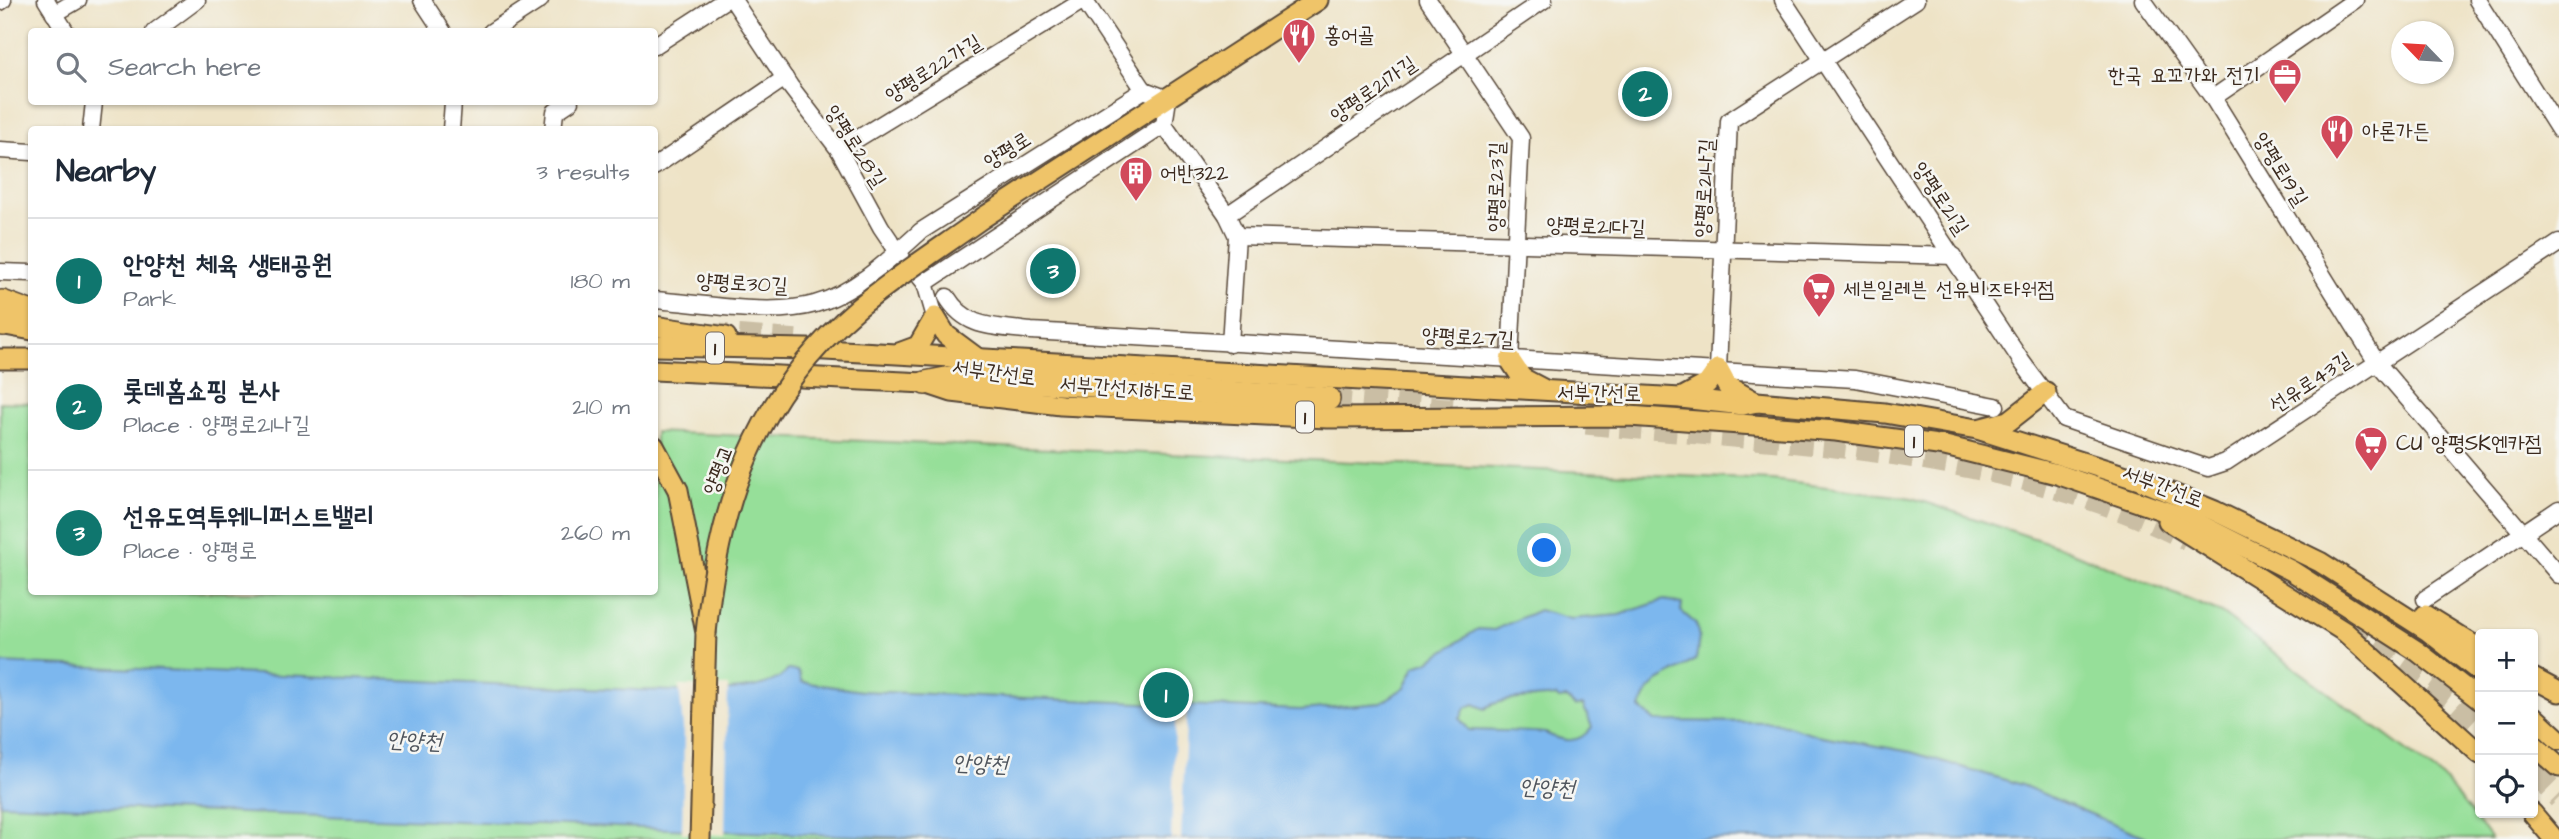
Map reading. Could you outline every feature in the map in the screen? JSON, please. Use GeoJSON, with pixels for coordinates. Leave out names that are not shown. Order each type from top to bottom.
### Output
{"type":"FeatureCollection","features":[{"type":"Feature","properties":{"kind":"highway"},"geometry":{"type":"LineString","coordinates":[[1,313],[28,313]]}},
{"type":"Feature","properties":{"kind":"highway","name":"서부간선지하도로"},"geometry":{"type":"LineString","coordinates":[[925,383],[956,377],[1328,399]]}},
{"type":"Feature","properties":{"kind":"main road","name":"양평로"},"geometry":{"type":"LineString","coordinates":[[984,217],[1318,0]]}},
{"type":"Feature","properties":{"kind":"main road","name":"양평교"},"geometry":{"type":"LineString","coordinates":[[700,839],[706,633],[712,573],[723,520],[738,474],[762,425],[797,373],[858,309],[984,217]]}},
{"type":"Feature","properties":{"kind":"main road"},"geometry":{"type":"LineString","coordinates":[[899,354],[918,346],[935,317],[946,335],[978,359]]}},
{"type":"Feature","properties":{"kind":"main road"},"geometry":{"type":"LineString","coordinates":[[658,327],[749,340],[775,347]]}},
{"type":"Feature","properties":{"kind":"main road","name":"서부간선로"},"geometry":{"type":"LineString","coordinates":[[658,346],[748,350],[775,347],[1681,398],[1743,405],[1757,402],[1885,414],[1977,429],[2138,480],[2193,501],[2320,562],[2428,631],[2475,668]]}},
{"type":"Feature","properties":{"kind":"main road"},"geometry":{"type":"LineString","coordinates":[[0,359],[28,359]]}},
{"type":"Feature","properties":{"kind":"main road"},"geometry":{"type":"LineString","coordinates":[[1473,386],[1499,376],[1510,360],[1522,377],[1547,391]]}},
{"type":"Feature","properties":{"kind":"main road"},"geometry":{"type":"LineString","coordinates":[[1681,398],[1707,384],[1718,369],[1727,386],[1757,402]]}},
{"type":"Feature","properties":{"kind":"main road","name":"서부간선로"},"geometry":{"type":"LineString","coordinates":[[658,370],[925,383],[952,392],[1061,405],[1327,418],[1629,416],[1836,431],[1906,439],[2057,474],[2193,521],[2291,571],[2417,651],[2475,696]]}},
{"type":"Feature","properties":{"kind":"main road"},"geometry":{"type":"LineString","coordinates":[[1977,429],[2008,421],[2046,392]]}},
{"type":"Feature","properties":{"kind":"main road"},"geometry":{"type":"LineString","coordinates":[[658,453],[678,490],[706,633]]}},
{"type":"Feature","properties":{"kind":"main road"},"geometry":{"type":"LineString","coordinates":[[2134,500],[2345,632],[2475,749]]}},
{"type":"Feature","properties":{"kind":"main road"},"geometry":{"type":"LineString","coordinates":[[2369,593],[2428,617],[2475,646]]}},
{"type":"Feature","properties":{"kind":"main road"},"geometry":{"type":"LineString","coordinates":[[2538,681],[2559,692]]}},
{"type":"Feature","properties":{"kind":"main road"},"geometry":{"type":"LineString","coordinates":[[2538,721],[2559,740]]}},
{"type":"Feature","properties":{"kind":"main road"},"geometry":{"type":"LineString","coordinates":[[2538,749],[2559,768]]}},
{"type":"Feature","properties":{"kind":"main road"},"geometry":{"type":"LineString","coordinates":[[2536,818],[2554,839]]}},
{"type":"Feature","properties":{"kind":"street"},"geometry":{"type":"LineString","coordinates":[[63,28],[50,7],[78,0]]}},
{"type":"Feature","properties":{"kind":"street"},"geometry":{"type":"LineString","coordinates":[[159,28],[197,0]]}},
{"type":"Feature","properties":{"kind":"street"},"geometry":{"type":"LineString","coordinates":[[422,0],[440,28]]}},
{"type":"Feature","properties":{"kind":"street"},"geometry":{"type":"LineString","coordinates":[[497,28],[540,0]]}},
{"type":"Feature","properties":{"kind":"street"},"geometry":{"type":"LineString","coordinates":[[658,43],[725,0]]}},
{"type":"Feature","properties":{"kind":"street","name":"양평로28길"},"geometry":{"type":"LineString","coordinates":[[733,0],[785,78],[839,150],[897,253],[925,283],[935,317]]}},
{"type":"Feature","properties":{"kind":"street"},"geometry":{"type":"LineString","coordinates":[[1084,0],[1144,90],[1168,99],[1164,125],[1227,215],[1237,236],[1230,344]]}},
{"type":"Feature","properties":{"kind":"street","name":"양평로22가길"},"geometry":{"type":"LineString","coordinates":[[839,150],[1084,0]]}},
{"type":"Feature","properties":{"kind":"street","name":"양평로23길"},"geometry":{"type":"LineString","coordinates":[[1428,0],[1521,138],[1510,360]]}},
{"type":"Feature","properties":{"kind":"street","name":"양평로21가길"},"geometry":{"type":"LineString","coordinates":[[1227,215],[1462,53],[1544,0]]}},
{"type":"Feature","properties":{"kind":"street","name":"양평로21길"},"geometry":{"type":"LineString","coordinates":[[1783,0],[2022,362],[2064,419]]}},
{"type":"Feature","properties":{"kind":"street"},"geometry":{"type":"LineString","coordinates":[[1823,60],[1916,0]]}},
{"type":"Feature","properties":{"kind":"street","name":"양평로19길"},"geometry":{"type":"LineString","coordinates":[[2143,0],[2213,98],[2377,363],[2559,575]]}},
{"type":"Feature","properties":{"kind":"street"},"geometry":{"type":"LineString","coordinates":[[2213,98],[2355,0]]}},
{"type":"Feature","properties":{"kind":"street"},"geometry":{"type":"LineString","coordinates":[[2477,0],[2559,130]]}},
{"type":"Feature","properties":{"kind":"street","name":"양평로21나길"},"geometry":{"type":"LineString","coordinates":[[1718,369],[1729,121],[1823,60]]}},
{"type":"Feature","properties":{"kind":"street"},"geometry":{"type":"LineString","coordinates":[[658,164],[785,78]]}},
{"type":"Feature","properties":{"kind":"street","name":"양평로"},"geometry":{"type":"LineString","coordinates":[[897,253],[921,231],[1144,90]]}},
{"type":"Feature","properties":{"kind":"street"},"geometry":{"type":"LineString","coordinates":[[91,126],[94,105]]}},
{"type":"Feature","properties":{"kind":"street"},"geometry":{"type":"LineString","coordinates":[[451,126],[453,105]]}},
{"type":"Feature","properties":{"kind":"street"},"geometry":{"type":"LineString","coordinates":[[554,126],[555,112],[566,105]]}},
{"type":"Feature","properties":{"kind":"street"},"geometry":{"type":"LineString","coordinates":[[925,283],[1164,125]]}},
{"type":"Feature","properties":{"kind":"street"},"geometry":{"type":"LineString","coordinates":[[0,150],[28,152]]}},
{"type":"Feature","properties":{"kind":"street","name":"양평로21다길"},"geometry":{"type":"LineString","coordinates":[[1237,236],[1954,256]]}},
{"type":"Feature","properties":{"kind":"street","name":"선유로43길"},"geometry":{"type":"LineString","coordinates":[[2064,419],[2208,468],[2218,466],[2559,243]]}},
{"type":"Feature","properties":{"kind":"street","name":"양평로30길"},"geometry":{"type":"LineString","coordinates":[[658,300],[772,308],[814,304],[857,283],[897,253]]}},
{"type":"Feature","properties":{"kind":"street"},"geometry":{"type":"LineString","coordinates":[[0,272],[28,273]]}},
{"type":"Feature","properties":{"kind":"street","name":"양평로27길"},"geometry":{"type":"LineString","coordinates":[[947,297],[957,314],[972,323],[1031,331],[1855,379],[1996,406]]}},
{"type":"Feature","properties":{"kind":"street"},"geometry":{"type":"LineString","coordinates":[[2425,599],[2559,509]]}},
{"type":"Feature","properties":{"kind":"green space"},"geometry":{"type":"Polygon","coordinates":[[[0,402],[28,403],[28,595],[658,595],[658,432],[1772,480],[1912,498],[2055,545],[2221,613],[2443,778],[2491,839],[0,839],[0,402]]]}},
{"type":"Feature","properties":{"kind":"water","name":"안양천"},"geometry":{"type":"Polygon","coordinates":[[[1664,600],[1682,604],[1681,611],[1696,624],[1699,637],[1696,660],[1658,681],[1648,691],[1640,708],[1655,721],[1775,722],[1817,735],[1911,752],[2022,785],[2150,839],[940,839],[0,804],[0,663],[695,691],[740,689],[760,685],[776,679],[788,670],[798,671],[802,682],[862,691],[1300,710],[1381,703],[1405,687],[1415,666],[1427,662],[1478,629],[1494,630],[1539,610],[1571,619],[1619,615],[1664,600]],[[1556,696],[1508,700],[1485,709],[1474,704],[1465,708],[1460,719],[1469,730],[1545,733],[1570,740],[1587,733],[1592,727],[1583,705],[1575,706],[1566,698],[1559,699],[1556,696]]]}},
{"type":"Feature","properties":{"kind":"pier"},"geometry":{"type":"Polygon","coordinates":[[[679,686],[728,686],[725,835],[682,833],[684,737],[679,686]]]}},
{"type":"Feature","properties":{"kind":"pier"},"geometry":{"type":"Polygon","coordinates":[[[1176,702],[1187,703],[1181,839],[1171,839],[1176,702]]]}},
{"type":"Feature","properties":{"kind":"tunnel"},"geometry":{"type":"LineString","coordinates":[[705,334],[800,341]]}},
{"type":"Feature","properties":{"kind":"tunnel"},"geometry":{"type":"LineString","coordinates":[[1328,399],[1458,410]]}},
{"type":"Feature","properties":{"kind":"tunnel"},"geometry":{"type":"LineString","coordinates":[[1577,401],[1823,417],[2019,448]]}},
{"type":"Feature","properties":{"kind":"tunnel"},"geometry":{"type":"LineString","coordinates":[[1586,423],[1816,444],[1969,467],[2044,484],[2117,508],[2187,539]]}},
{"type":"Feature","properties":{"kind":"tunnel"},"geometry":{"type":"LineString","coordinates":[[2266,545],[2378,609],[2475,680]]}},
{"type":"Feature","properties":{"kind":"tunnel"},"geometry":{"type":"LineString","coordinates":[[2347,626],[2455,702],[2475,720]]}},
{"type":"Feature","properties":{"kind":"tunnel"},"geometry":{"type":"LineString","coordinates":[[2538,777],[2559,798]]}},
{"type":"Feature","properties":{"kind":"place","name":"홍어골"},"geometry":{"type":"Point","coordinates":[1299,65]}},
{"type":"Feature","properties":{"kind":"place","name":"롯데홈쇼핑 본사"},"geometry":{"type":"Point","coordinates":[1645,94]}},
{"type":"Feature","properties":{"kind":"place","name":"한국 요꼬가와 전기"},"geometry":{"type":"Point","coordinates":[2285,105]}},
{"type":"Feature","properties":{"kind":"place","name":"아론가든"},"geometry":{"type":"Point","coordinates":[2337,161]}},
{"type":"Feature","properties":{"kind":"place","name":"어반322"},"geometry":{"type":"Point","coordinates":[1136,203]}},
{"type":"Feature","properties":{"kind":"place","name":"선유도역투웨니퍼스트밸리"},"geometry":{"type":"Point","coordinates":[1053,271]}},
{"type":"Feature","properties":{"kind":"place","name":"세븐일레븐 선유비즈타워점"},"geometry":{"type":"Point","coordinates":[1819,319]}},
{"type":"Feature","properties":{"kind":"place","name":"CU 양평SK엔카점"},"geometry":{"type":"Point","coordinates":[2371,473]}},
{"type":"Feature","properties":{"kind":"place","name":"안양천 체육 생태공원"},"geometry":{"type":"Point","coordinates":[1166,695]}}]}
